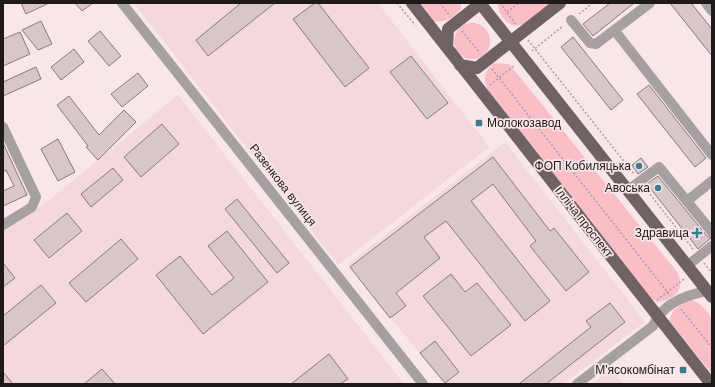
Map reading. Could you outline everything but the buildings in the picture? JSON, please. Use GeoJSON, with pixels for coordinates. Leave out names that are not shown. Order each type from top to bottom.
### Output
{"type":"FeatureCollection","features":[{"type":"Feature","properties":{"kind":"main road","name":"Ілліча проспект"},"geometry":{"type":"LineString","coordinates":[[412,3],[711,384]]}},
{"type":"Feature","properties":{"kind":"main road"},"geometry":{"type":"LineString","coordinates":[[447,47],[448,29],[480,3],[710,294]]}},
{"type":"Feature","properties":{"kind":"main road"},"geometry":{"type":"LineString","coordinates":[[460,65],[477,68],[560,3]]}},
{"type":"Feature","properties":{"kind":"street","name":"Разенкова вулиця"},"geometry":{"type":"LineString","coordinates":[[122,3],[424,384]]}},
{"type":"Feature","properties":{"kind":"street"},"geometry":{"type":"LineString","coordinates":[[571,20],[590,43],[596,44],[650,3]]}},
{"type":"Feature","properties":{"kind":"street"},"geometry":{"type":"LineString","coordinates":[[706,3],[712,11]]}},
{"type":"Feature","properties":{"kind":"street"},"geometry":{"type":"LineString","coordinates":[[615,31],[712,155]]}},
{"type":"Feature","properties":{"kind":"street"},"geometry":{"type":"LineString","coordinates":[[3,127],[36,197],[32,207],[3,225]]}},
{"type":"Feature","properties":{"kind":"street"},"geometry":{"type":"LineString","coordinates":[[628,190],[659,168],[712,232]]}},
{"type":"Feature","properties":{"kind":"street"},"geometry":{"type":"LineString","coordinates":[[687,201],[712,181]]}},
{"type":"Feature","properties":{"kind":"street"},"geometry":{"type":"LineString","coordinates":[[690,269],[699,257],[712,246]]}},
{"type":"Feature","properties":{"kind":"street"},"geometry":{"type":"LineString","coordinates":[[576,384],[653,326],[657,316],[675,301],[690,294],[710,294]]}},
{"type":"Feature","properties":{"kind":"path"},"geometry":{"type":"LineString","coordinates":[[440,3],[712,348]]}},
{"type":"Feature","properties":{"kind":"path"},"geometry":{"type":"LineString","coordinates":[[500,3],[699,257]]}},
{"type":"Feature","properties":{"kind":"path"},"geometry":{"type":"LineString","coordinates":[[507,12],[519,3]]}},
{"type":"Feature","properties":{"kind":"path"},"geometry":{"type":"LineString","coordinates":[[481,91],[524,58],[534,48]]}},
{"type":"Feature","properties":{"kind":"path"},"geometry":{"type":"LineString","coordinates":[[649,306],[690,269],[704,263],[712,273]]}},
{"type":"Feature","properties":{"kind":"shaded area"},"geometry":{"type":"Polygon","coordinates":[[[134,3],[378,3],[489,147],[338,265],[134,3]]]}},
{"type":"Feature","properties":{"kind":"shaded area"},"geometry":{"type":"Polygon","coordinates":[[[419,3],[461,3],[461,9],[449,19],[433,21],[419,3]]]}},
{"type":"Feature","properties":{"kind":"shaded area"},"geometry":{"type":"Polygon","coordinates":[[[498,3],[552,3],[536,17],[517,26],[511,24],[503,18],[498,8],[498,3]]]}},
{"type":"Feature","properties":{"kind":"shaded area"},"geometry":{"type":"Polygon","coordinates":[[[476,23],[485,28],[489,34],[489,48],[485,54],[476,59],[468,59],[459,54],[455,48],[454,37],[459,28],[465,24],[476,23]]]}},
{"type":"Feature","properties":{"kind":"shaded area"},"geometry":{"type":"Polygon","coordinates":[[[495,63],[509,64],[677,272],[680,284],[677,293],[674,296],[657,302],[650,297],[488,91],[485,82],[485,75],[488,69],[495,63]]]}},
{"type":"Feature","properties":{"kind":"shaded area"},"geometry":{"type":"Polygon","coordinates":[[[178,95],[404,384],[3,384],[3,230],[44,204],[178,95]]]}},
{"type":"Feature","properties":{"kind":"shaded area"},"geometry":{"type":"Polygon","coordinates":[[[505,142],[645,322],[563,384],[444,384],[348,264],[505,142]]]}},
{"type":"Feature","properties":{"kind":"shaded area"},"geometry":{"type":"Polygon","coordinates":[[[688,299],[695,301],[703,307],[711,317],[713,326],[712,374],[669,321],[673,311],[688,299]]]}},
{"type":"Feature","properties":{"kind":"shaded area","name":"М'ясокомбінат"},"geometry":{"type":"Polygon","coordinates":[[[612,368],[623,384],[591,384],[612,368]]]}},
{"type":"Feature","properties":{"kind":"place","name":"Молокозавод"},"geometry":{"type":"Point","coordinates":[479,123]}},
{"type":"Feature","properties":{"kind":"place","name":"ФОП Кобиляцька"},"geometry":{"type":"Point","coordinates":[639,166]}},
{"type":"Feature","properties":{"kind":"place","name":"Авоська"},"geometry":{"type":"Point","coordinates":[658,188]}},
{"type":"Feature","properties":{"kind":"place","name":"Здравица"},"geometry":{"type":"Point","coordinates":[697,233]}},
{"type":"Feature","properties":{"kind":"place","name":"М'ясокомбінат"},"geometry":{"type":"Point","coordinates":[683,370]}}]}
